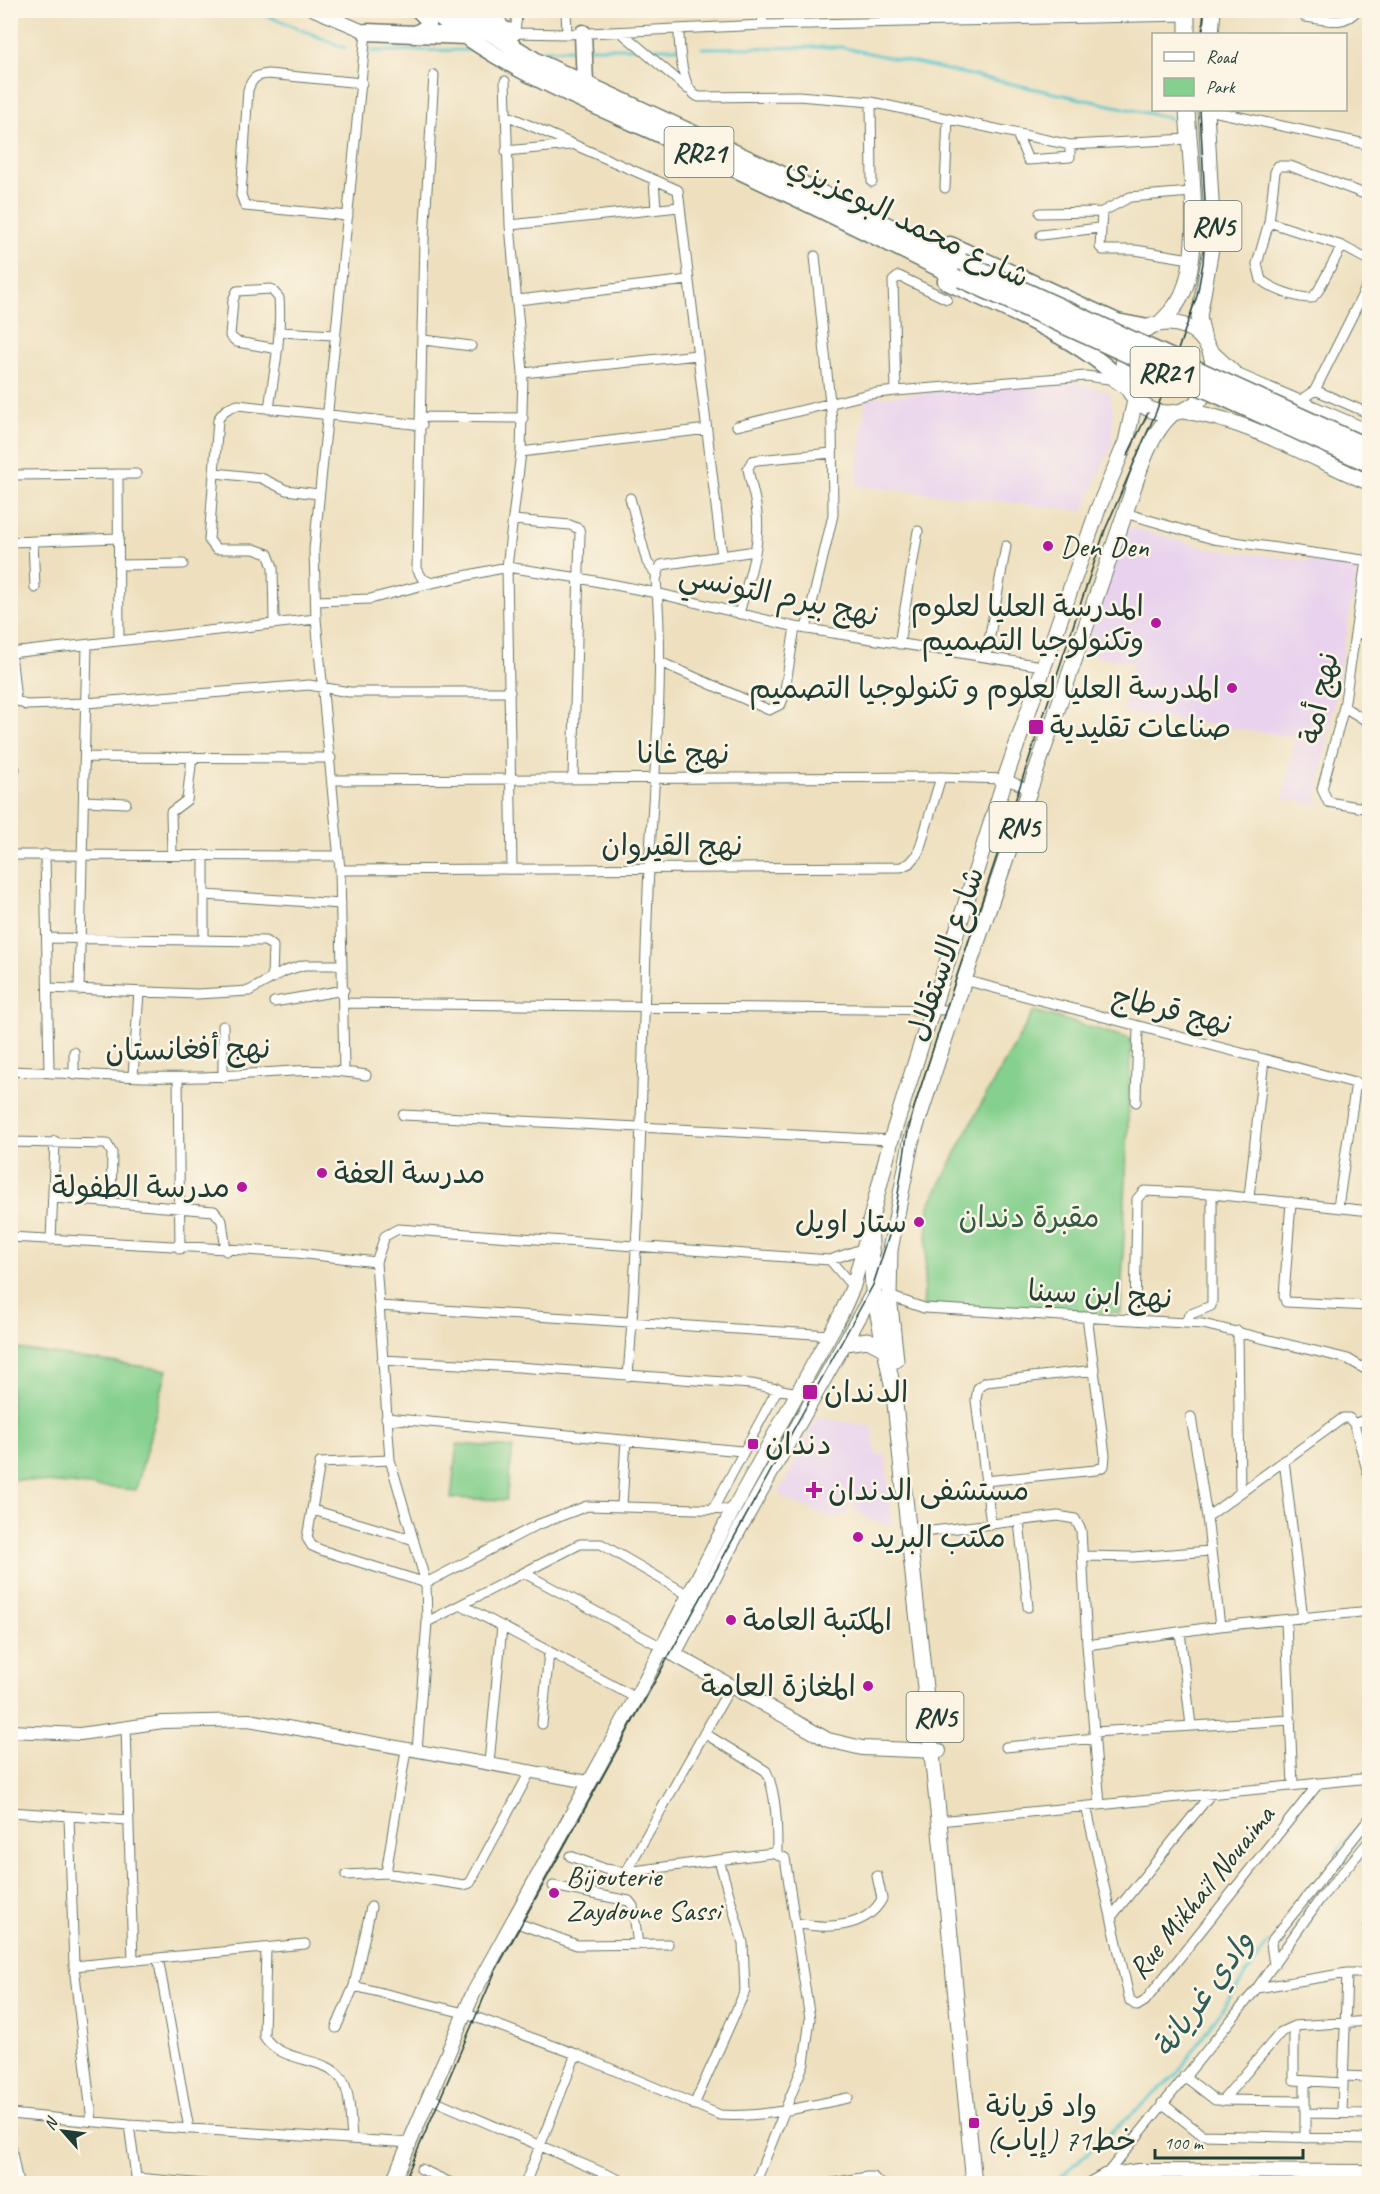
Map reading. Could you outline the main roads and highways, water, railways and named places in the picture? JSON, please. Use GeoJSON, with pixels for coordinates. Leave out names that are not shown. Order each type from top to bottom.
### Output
{"type":"FeatureCollection","features":[{"type":"Feature","properties":{"kind":"highway"},"geometry":{"type":"LineString","coordinates":[[414,35],[428,27],[428,19],[419,10]]}},
{"type":"Feature","properties":{"kind":"highway","name":"شارع محمد البوعزيزي"},"geometry":{"type":"LineString","coordinates":[[432,10],[466,36],[537,77],[797,189]]}},
{"type":"Feature","properties":{"kind":"highway","name":"شارع محمد البوعزيزي"},"geometry":{"type":"LineString","coordinates":[[453,10],[538,62],[962,271],[1370,464]]}},
{"type":"Feature","properties":{"kind":"highway"},"geometry":{"type":"LineString","coordinates":[[460,10],[516,32]]}},
{"type":"Feature","properties":{"kind":"highway"},"geometry":{"type":"LineString","coordinates":[[366,32],[466,36]]}},
{"type":"Feature","properties":{"kind":"highway"},"geometry":{"type":"LineString","coordinates":[[575,33],[585,84]]}},
{"type":"Feature","properties":{"kind":"highway","name":"RR21"},"geometry":{"type":"LineString","coordinates":[[797,189],[841,196],[885,214],[1118,322],[1153,326]]}},
{"type":"Feature","properties":{"kind":"highway","name":"RR21"},"geometry":{"type":"LineString","coordinates":[[797,189],[829,221],[873,245],[1034,323],[1089,354],[1114,372],[1130,393]]}},
{"type":"Feature","properties":{"kind":"highway","name":"شارع محمد البوعزيزي"},"geometry":{"type":"LineString","coordinates":[[962,271],[1370,448]]}},
{"type":"Feature","properties":{"kind":"main road"},"geometry":{"type":"LineString","coordinates":[[1211,33],[1213,10]]}},
{"type":"Feature","properties":{"kind":"main road"},"geometry":{"type":"LineString","coordinates":[[1187,13],[1187,33]]}},
{"type":"Feature","properties":{"kind":"main road","name":"RN5"},"geometry":{"type":"LineString","coordinates":[[1130,393],[1124,359],[1128,346],[1176,306],[1183,292],[1190,259],[1193,221],[1187,111]]}},
{"type":"Feature","properties":{"kind":"main road","name":"RN5"},"geometry":{"type":"LineString","coordinates":[[1178,412],[1195,405],[1210,386],[1213,368],[1199,317],[1213,237],[1207,111]]}},
{"type":"Feature","properties":{"kind":"main road"},"geometry":{"type":"LineString","coordinates":[[1153,326],[1182,325],[1207,345]]}},
{"type":"Feature","properties":{"kind":"main road","name":"RR21"},"geometry":{"type":"LineString","coordinates":[[1207,345],[1238,377],[1370,433]]}},
{"type":"Feature","properties":{"kind":"main road"},"geometry":{"type":"LineString","coordinates":[[1130,393],[1149,410],[1178,412]]}},
{"type":"Feature","properties":{"kind":"main road","name":"شارع الاستقلال"},"geometry":{"type":"LineString","coordinates":[[870,1222],[891,1140],[1005,778],[1098,509],[1126,442],[1130,393]]}},
{"type":"Feature","properties":{"kind":"main road","name":"RR21"},"geometry":{"type":"LineString","coordinates":[[1178,412],[1204,414],[1237,425],[1370,483]]}},
{"type":"Feature","properties":{"kind":"main road","name":"شارع الاستقلال"},"geometry":{"type":"LineString","coordinates":[[890,1250],[911,1142],[964,980],[1125,513],[1154,436],[1161,423],[1178,412]]}},
{"type":"Feature","properties":{"kind":"main road"},"geometry":{"type":"LineString","coordinates":[[668,1651],[689,1595],[733,1510],[830,1335],[853,1287],[870,1222]]}},
{"type":"Feature","properties":{"kind":"main road","name":"RN5"},"geometry":{"type":"LineString","coordinates":[[870,1222],[873,1291],[894,1394],[983,2184]]}},
{"type":"Feature","properties":{"kind":"main road"},"geometry":{"type":"LineString","coordinates":[[392,2184],[464,2013],[512,1921],[636,1698],[702,1603],[741,1526],[846,1343],[873,1291],[890,1250]]}},
{"type":"Feature","properties":{"kind":"main road","name":"RN5"},"geometry":{"type":"LineString","coordinates":[[890,1250],[888,1296],[911,1534]]}},
{"type":"Feature","properties":{"kind":"main road"},"geometry":{"type":"LineString","coordinates":[[846,1343],[868,1340],[885,1349]]}},
{"type":"Feature","properties":{"kind":"main road"},"geometry":{"type":"LineString","coordinates":[[668,1651],[806,1728],[843,1745],[879,1749],[935,1750]]}},
{"type":"Feature","properties":{"kind":"main road","name":"RN5"},"geometry":{"type":"LineString","coordinates":[[943,1821],[974,2184]]}},
{"type":"Feature","properties":{"kind":"main road"},"geometry":{"type":"LineString","coordinates":[[1091,2184],[1105,2176],[1138,2171],[1350,2178],[1370,2172]]}},
{"type":"Feature","properties":{"kind":"waterway"},"geometry":{"type":"LineString","coordinates":[[254,10],[345,48]]}},
{"type":"Feature","properties":{"kind":"waterway"},"geometry":{"type":"LineString","coordinates":[[702,48],[841,47],[1170,118]]}},
{"type":"Feature","properties":{"kind":"waterway"},"geometry":{"type":"LineString","coordinates":[[589,48],[635,48]]}},
{"type":"Feature","properties":{"kind":"waterway"},"geometry":{"type":"LineString","coordinates":[[645,48],[677,48]]}},
{"type":"Feature","properties":{"kind":"waterway"},"geometry":{"type":"LineString","coordinates":[[542,50],[571,49]]}},
{"type":"Feature","properties":{"kind":"waterway"},"geometry":{"type":"LineString","coordinates":[[368,51],[474,50]]}},
{"type":"Feature","properties":{"kind":"waterway","name":"وادي غريانة"},"geometry":{"type":"LineString","coordinates":[[1335,1854],[1370,1811]]}},
{"type":"Feature","properties":{"kind":"waterway","name":"وادي غريانة"},"geometry":{"type":"LineString","coordinates":[[1052,2184],[1177,2074],[1268,1943]]}},
{"type":"Feature","properties":{"kind":"tram line"},"geometry":{"type":"LineString","coordinates":[[1202,33],[1204,10]]}},
{"type":"Feature","properties":{"kind":"tram line"},"geometry":{"type":"LineString","coordinates":[[403,2184],[495,1972],[873,1285],[894,1220],[907,1136],[914,1108],[946,1009],[1105,530],[1156,412],[1197,296],[1203,263],[1206,219],[1200,111]]}},
{"type":"Feature","properties":{"kind":"tram line"},"geometry":{"type":"LineString","coordinates":[[1127,456],[1148,413]]}},
{"type":"Feature","properties":{"kind":"place","name":"Den Den"},"geometry":{"type":"Point","coordinates":[1048,546]}},
{"type":"Feature","properties":{"kind":"place","name":"المدرسة العليا لعلوم وتكنولوجيا التصميم"},"geometry":{"type":"Point","coordinates":[1156,623]}},
{"type":"Feature","properties":{"kind":"place","name":"المدرسة العليا لعلوم و تكنولوجيا التصميم"},"geometry":{"type":"Point","coordinates":[1232,688]}},
{"type":"Feature","properties":{"kind":"place","name":"صناعات تقليدية"},"geometry":{"type":"Point","coordinates":[1036,727]}},
{"type":"Feature","properties":{"kind":"place","name":"مدرسة العفة"},"geometry":{"type":"Point","coordinates":[322,1173]}},
{"type":"Feature","properties":{"kind":"place","name":"مدرسة الطفولة"},"geometry":{"type":"Point","coordinates":[242,1187]}},
{"type":"Feature","properties":{"kind":"place","name":"ستار اويل"},"geometry":{"type":"Point","coordinates":[919,1222]}},
{"type":"Feature","properties":{"kind":"place","name":"الدندان"},"geometry":{"type":"Point","coordinates":[810,1392]}},
{"type":"Feature","properties":{"kind":"place","name":"دندان"},"geometry":{"type":"Point","coordinates":[753,1444]}},
{"type":"Feature","properties":{"kind":"place","name":"مستشفى الدندان"},"geometry":{"type":"Point","coordinates":[814,1490]}},
{"type":"Feature","properties":{"kind":"place","name":"مكتب البريد"},"geometry":{"type":"Point","coordinates":[858,1537]}},
{"type":"Feature","properties":{"kind":"place","name":"المكتبة العامة"},"geometry":{"type":"Point","coordinates":[731,1620]}},
{"type":"Feature","properties":{"kind":"place","name":"المغازة العامة"},"geometry":{"type":"Point","coordinates":[868,1686]}},
{"type":"Feature","properties":{"kind":"place","name":"Bijouterie Zaydoune Sassi"},"geometry":{"type":"Point","coordinates":[554,1893]}},
{"type":"Feature","properties":{"kind":"place","name":"واد قريانة خط71 (إياب)"},"geometry":{"type":"Point","coordinates":[974,2123]}},
{"type":"Feature","properties":{"kind":"park label","name":"مقبرة دندان"},"geometry":{"type":"Point","coordinates":[1029,1217]}}]}
